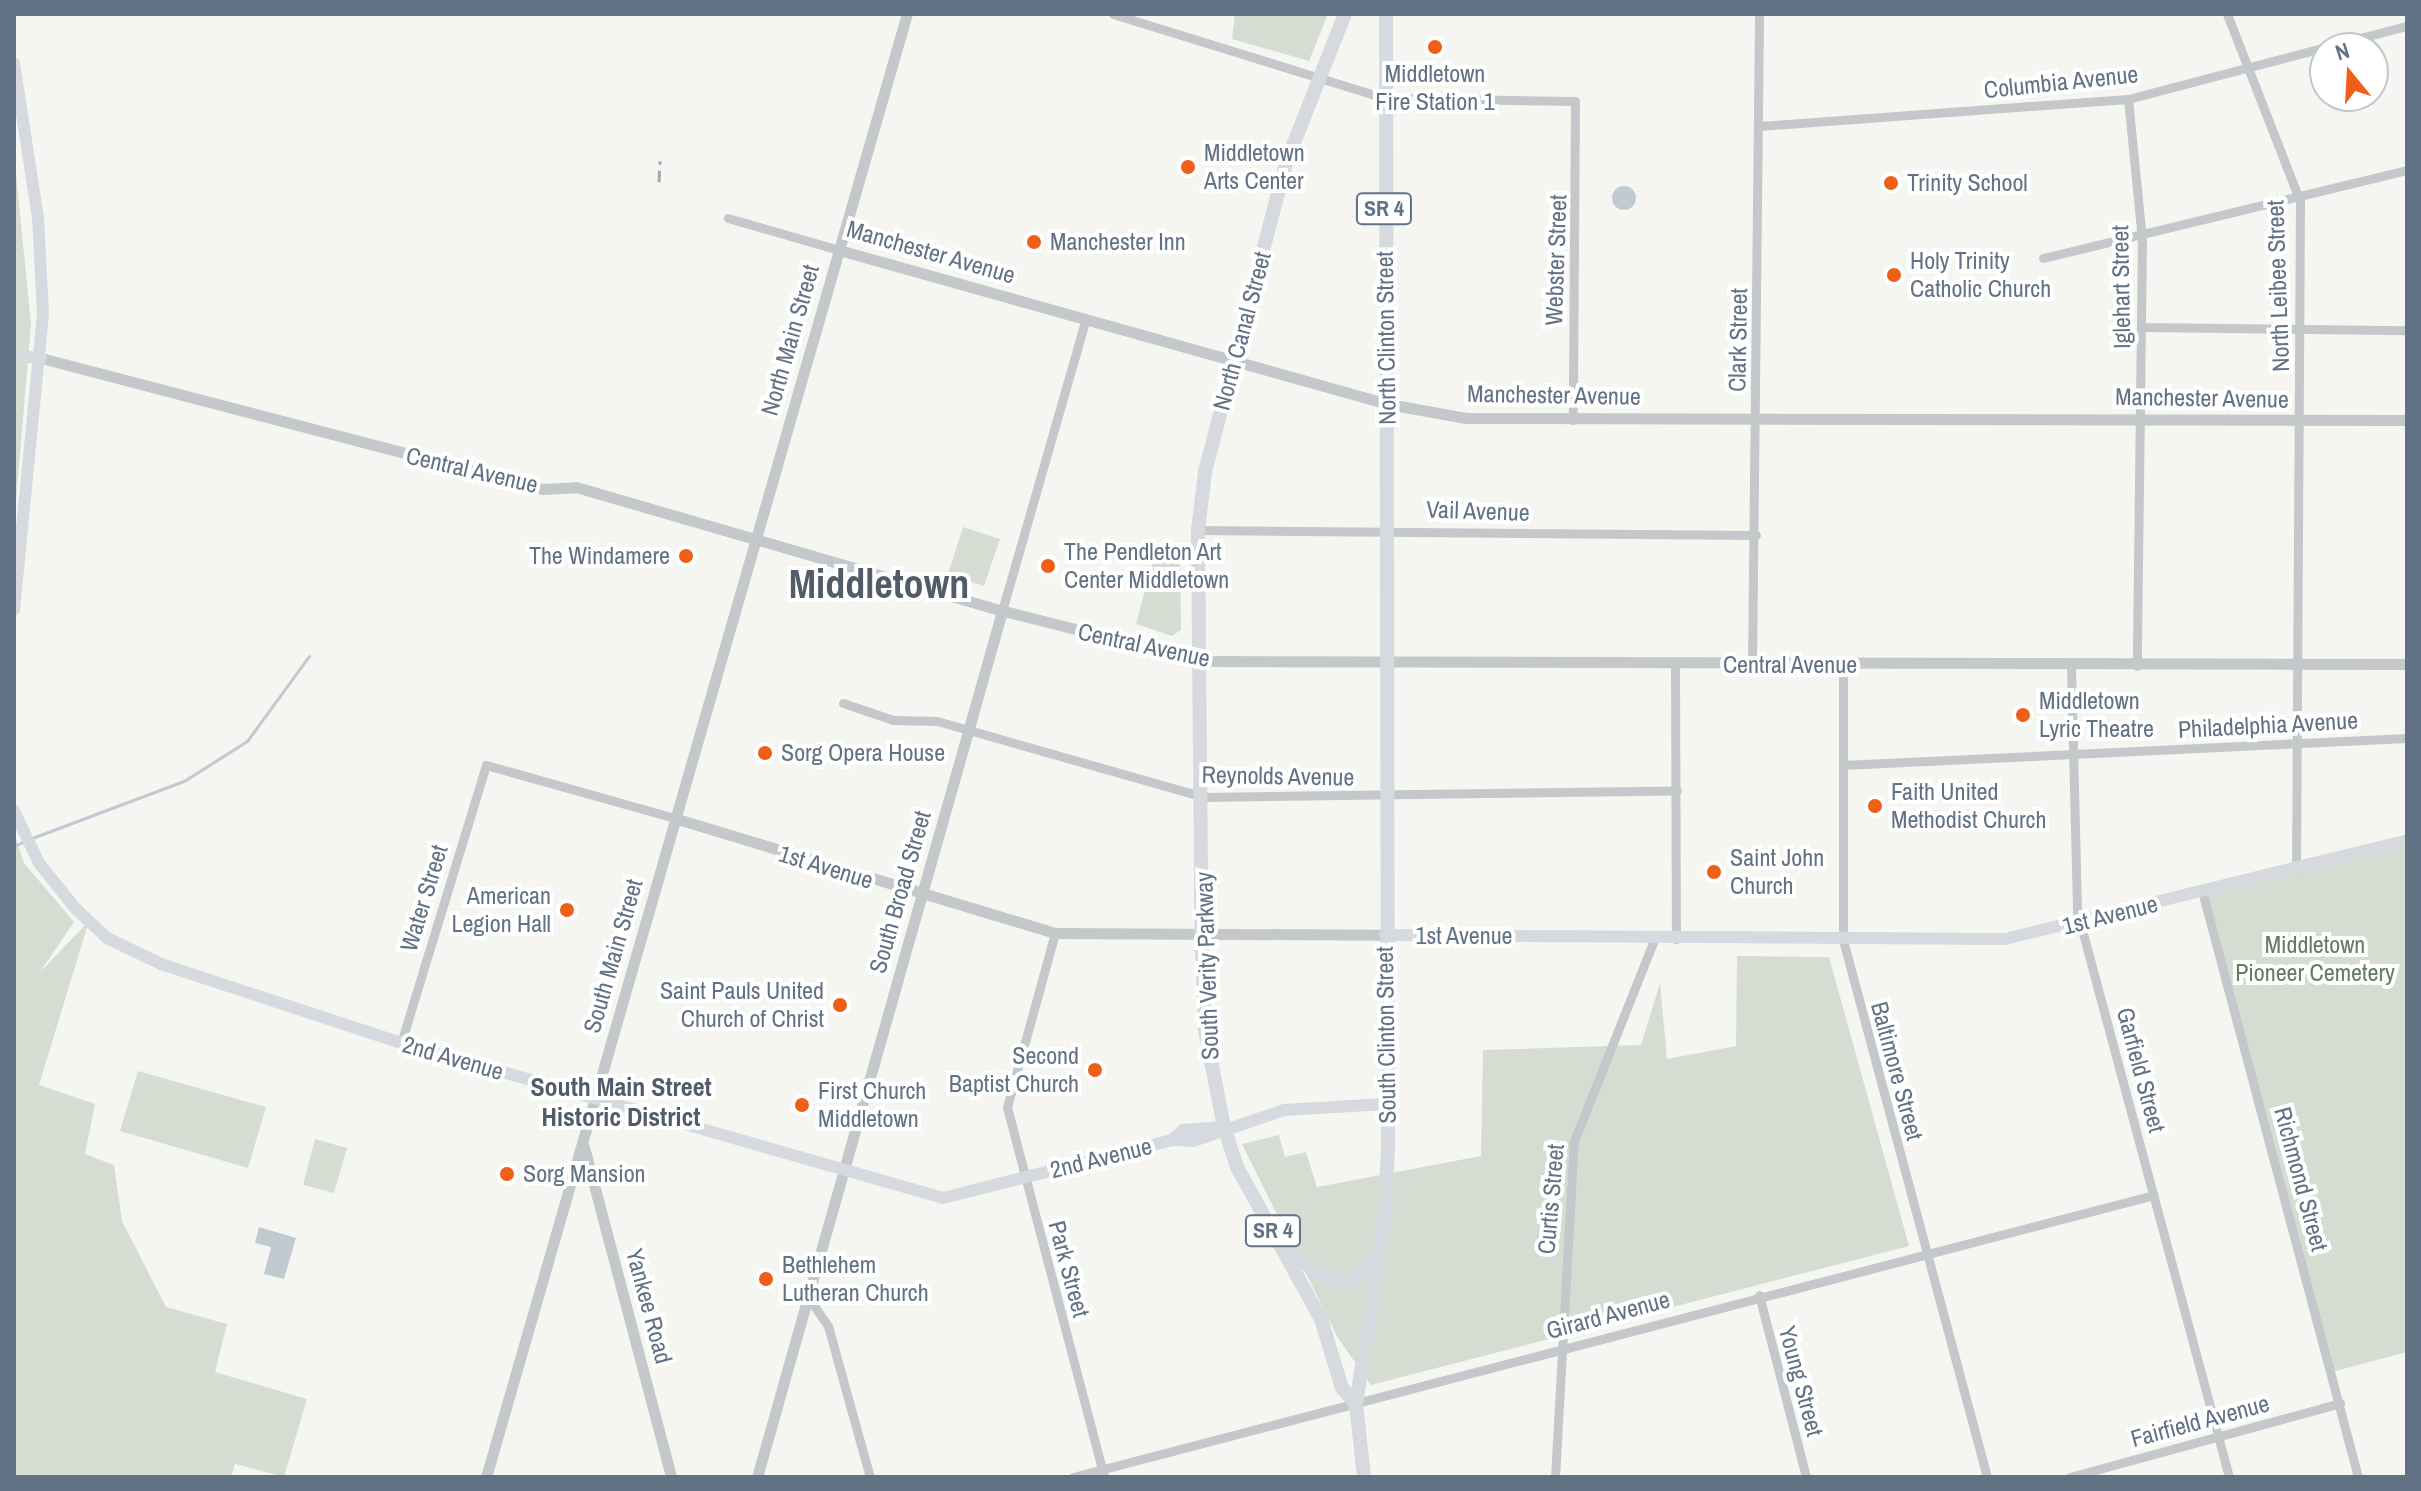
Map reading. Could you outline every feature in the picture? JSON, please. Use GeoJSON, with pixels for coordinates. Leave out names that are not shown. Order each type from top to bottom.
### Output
{"type":"FeatureCollection","features":[{"type":"Feature","properties":{"kind":"main road","name":"North Canal Street"},"geometry":{"type":"LineString","coordinates":[[1201,661],[1198,530],[1205,472],[1286,163],[1345,14]]}},
{"type":"Feature","properties":{"kind":"main road","name":"North Clinton Street"},"geometry":{"type":"LineString","coordinates":[[1385,662],[1388,404],[1386,14]]}},
{"type":"Feature","properties":{"kind":"main road"},"geometry":{"type":"LineString","coordinates":[[14,63],[38,218],[41,358],[14,610]]}},
{"type":"Feature","properties":{"kind":"main road","name":"Central Avenue"},"geometry":{"type":"LineString","coordinates":[[14,356],[41,358]]}},
{"type":"Feature","properties":{"kind":"main road","name":"South Verity Parkway"},"geometry":{"type":"LineString","coordinates":[[1201,661],[1205,1030],[1224,1127],[1276,1237],[1321,1319],[1342,1388],[1356,1404],[1364,1477]]}},
{"type":"Feature","properties":{"kind":"main road","name":"South Clinton Street"},"geometry":{"type":"LineString","coordinates":[[1356,1404],[1380,1255],[1386,1104],[1385,662]]}},
{"type":"Feature","properties":{"kind":"main road","name":"2nd Avenue"},"geometry":{"type":"LineString","coordinates":[[14,811],[39,863],[76,909],[107,938],[161,964],[401,1043],[943,1198],[1172,1140],[1183,1130],[1224,1127],[1298,1108],[1386,1104]]}},
{"type":"Feature","properties":{"kind":"main road","name":"1st Avenue"},"geometry":{"type":"LineString","coordinates":[[1385,935],[1654,940],[2005,939],[2081,923],[2407,840]]}},
{"type":"Feature","properties":{"kind":"main road"},"geometry":{"type":"LineString","coordinates":[[1276,1237],[1330,1281],[1358,1278],[1380,1255]]}},
{"type":"Feature","properties":{"kind":"street","name":"North Main Street"},"geometry":{"type":"LineString","coordinates":[[755,539],[907,14]]}},
{"type":"Feature","properties":{"kind":"street"},"geometry":{"type":"LineString","coordinates":[[1113,14],[1385,98]]}},
{"type":"Feature","properties":{"kind":"street","name":"Clark Street"},"geometry":{"type":"LineString","coordinates":[[1752,666],[1756,535],[1759,14]]}},
{"type":"Feature","properties":{"kind":"street","name":"North Leibee Street"},"geometry":{"type":"LineString","coordinates":[[2227,14],[2300,201],[2302,422],[2296,869]]}},
{"type":"Feature","properties":{"kind":"street","name":"Columbia Avenue"},"geometry":{"type":"LineString","coordinates":[[1759,126],[2128,99],[2407,26]]}},
{"type":"Feature","properties":{"kind":"street","name":"Webster Street"},"geometry":{"type":"LineString","coordinates":[[1385,98],[1575,101],[1573,420]]}},
{"type":"Feature","properties":{"kind":"street","name":"Iglehart Street"},"geometry":{"type":"LineString","coordinates":[[2128,99],[2142,239],[2137,666]]}},
{"type":"Feature","properties":{"kind":"street"},"geometry":{"type":"LineString","coordinates":[[2043,258],[2142,239],[2300,201],[2407,170]]}},
{"type":"Feature","properties":{"kind":"street","name":"Manchester Avenue"},"geometry":{"type":"LineString","coordinates":[[728,218],[1388,404],[1466,418],[2407,420]]}},
{"type":"Feature","properties":{"kind":"street","name":"South Broad Street"},"geometry":{"type":"LineString","coordinates":[[757,1477],[1086,319]]}},
{"type":"Feature","properties":{"kind":"street"},"geometry":{"type":"LineString","coordinates":[[2143,327],[2407,330]]}},
{"type":"Feature","properties":{"kind":"street","name":"Central Avenue"},"geometry":{"type":"LineString","coordinates":[[41,358],[543,489],[576,487],[1002,611],[1201,661],[1752,666],[2407,664]]}},
{"type":"Feature","properties":{"kind":"street","name":"Vail Avenue"},"geometry":{"type":"LineString","coordinates":[[1198,530],[1386,529],[1756,535]]}},
{"type":"Feature","properties":{"kind":"street","name":"South Main Street"},"geometry":{"type":"LineString","coordinates":[[486,1477],[584,1147],[674,818],[755,539]]}},
{"type":"Feature","properties":{"kind":"street"},"geometry":{"type":"LineString","coordinates":[[1675,664],[1676,939]]}},
{"type":"Feature","properties":{"kind":"street","name":"Baltimore Street"},"geometry":{"type":"LineString","coordinates":[[1843,664],[1843,940],[1924,1253],[1987,1477]]}},
{"type":"Feature","properties":{"kind":"street","name":"Garfield Street"},"geometry":{"type":"LineString","coordinates":[[2071,665],[2081,923],[2229,1477]]}},
{"type":"Feature","properties":{"kind":"street","name":"Reynolds Avenue"},"geometry":{"type":"LineString","coordinates":[[843,703],[968,731],[1204,797],[1386,797],[1677,790]]}},
{"type":"Feature","properties":{"kind":"street","name":"Philadelphia Avenue"},"geometry":{"type":"LineString","coordinates":[[1843,765],[2407,738]]}},
{"type":"Feature","properties":{"kind":"street","name":"1st Avenue"},"geometry":{"type":"LineString","coordinates":[[486,765],[674,818],[922,896],[1055,933],[1385,935]]}},
{"type":"Feature","properties":{"kind":"street","name":"Water Street"},"geometry":{"type":"LineString","coordinates":[[401,1043],[486,765]]}},
{"type":"Feature","properties":{"kind":"street","name":"Richmond Street"},"geometry":{"type":"LineString","coordinates":[[2202,891],[2358,1477]]}},
{"type":"Feature","properties":{"kind":"street","name":"Park Street"},"geometry":{"type":"LineString","coordinates":[[1055,933],[1007,1107],[1023,1178],[1104,1473]]}},
{"type":"Feature","properties":{"kind":"street","name":"Curtis Street"},"geometry":{"type":"LineString","coordinates":[[1555,1477],[1559,1349],[1574,1141],[1654,940]]}},
{"type":"Feature","properties":{"kind":"street","name":"Yankee Road"},"geometry":{"type":"LineString","coordinates":[[584,1147],[671,1477]]}},
{"type":"Feature","properties":{"kind":"street","name":"Girard Avenue"},"geometry":{"type":"LineString","coordinates":[[1073,1477],[1104,1473],[1759,1295],[2154,1195]]}},
{"type":"Feature","properties":{"kind":"street","name":"Young Street"},"geometry":{"type":"LineString","coordinates":[[1759,1295],[1806,1477]]}},
{"type":"Feature","properties":{"kind":"street"},"geometry":{"type":"LineString","coordinates":[[809,1298],[828,1326],[870,1477]]}},
{"type":"Feature","properties":{"kind":"street","name":"Fairfield Avenue"},"geometry":{"type":"LineString","coordinates":[[2070,1477],[2340,1403]]}},
{"type":"Feature","properties":{"kind":"green space"},"geometry":{"type":"Polygon","coordinates":[[[1235,14],[1328,14],[1309,61],[1232,39],[1235,14]]]}},
{"type":"Feature","properties":{"kind":"green space"},"geometry":{"type":"Polygon","coordinates":[[[14,154],[31,324],[14,524],[14,154]]]}},
{"type":"Feature","properties":{"kind":"green space"},"geometry":{"type":"Polygon","coordinates":[[[963,527],[1000,539],[984,586],[948,574],[963,527]]]}},
{"type":"Feature","properties":{"kind":"green space"},"geometry":{"type":"Polygon","coordinates":[[[1155,553],[1180,559],[1181,630],[1172,636],[1136,624],[1155,553]]]}},
{"type":"Feature","properties":{"kind":"green space"},"geometry":{"type":"Polygon","coordinates":[[[14,833],[24,863],[74,922],[40,972],[89,921],[39,1085],[95,1104],[85,1154],[114,1165],[122,1221],[166,1307],[227,1324],[215,1372],[307,1399],[284,1477],[235,1464],[231,1477],[14,1477],[14,833]]]}},
{"type":"Feature","properties":{"kind":"green space","name":"Middletown Pioneer Cemetery"},"geometry":{"type":"Polygon","coordinates":[[[2407,840],[2407,1352],[2332,1372],[2202,891],[2407,840]]]}},
{"type":"Feature","properties":{"kind":"green space"},"geometry":{"type":"Polygon","coordinates":[[[1737,956],[1829,957],[1909,1246],[1371,1385],[1338,1338],[1242,1144],[1279,1135],[1285,1157],[1306,1152],[1317,1187],[1481,1156],[1483,1050],[1641,1045],[1660,983],[1667,1059],[1736,1046],[1737,956]]]}},
{"type":"Feature","properties":{"kind":"green space"},"geometry":{"type":"Polygon","coordinates":[[[138,1071],[266,1107],[248,1168],[120,1131],[138,1071]]]}},
{"type":"Feature","properties":{"kind":"green space"},"geometry":{"type":"Polygon","coordinates":[[[315,1139],[347,1148],[334,1193],[303,1185],[315,1139]]]}},
{"type":"Feature","properties":{"kind":"shaded area"},"geometry":{"type":"Polygon","coordinates":[[[1624,186],[1633,189],[1636,198],[1633,207],[1624,210],[1615,207],[1612,198],[1615,189],[1624,186]]]}},
{"type":"Feature","properties":{"kind":"shaded area"},"geometry":{"type":"Polygon","coordinates":[[[259,1227],[296,1238],[284,1279],[264,1274],[271,1247],[255,1243],[259,1227]]]}},
{"type":"Feature","properties":{"kind":"waterway"},"geometry":{"type":"LineString","coordinates":[[32,838],[184,781],[247,741],[309,656]]}},
{"type":"Feature","properties":{"kind":"waterway"},"geometry":{"type":"LineString","coordinates":[[14,846],[25,841]]}},
{"type":"Feature","properties":{"kind":"railway"},"geometry":{"type":"LineString","coordinates":[[659,182],[660,161]]}},
{"type":"Feature","properties":{"kind":"place","name":"Middletown Fire Station 1"},"geometry":{"type":"Point","coordinates":[1435,47]}},
{"type":"Feature","properties":{"kind":"place","name":"Middletown Arts Center"},"geometry":{"type":"Point","coordinates":[1188,167]}},
{"type":"Feature","properties":{"kind":"place","name":"Trinity School"},"geometry":{"type":"Point","coordinates":[1891,183]}},
{"type":"Feature","properties":{"kind":"place","name":"Manchester Inn"},"geometry":{"type":"Point","coordinates":[1034,242]}},
{"type":"Feature","properties":{"kind":"place","name":"Holy Trinity Catholic Church"},"geometry":{"type":"Point","coordinates":[1894,275]}},
{"type":"Feature","properties":{"kind":"place","name":"The Windamere"},"geometry":{"type":"Point","coordinates":[686,556]}},
{"type":"Feature","properties":{"kind":"place","name":"The Pendleton Art Center Middletown"},"geometry":{"type":"Point","coordinates":[1048,566]}},
{"type":"Feature","properties":{"kind":"place","name":"Middletown Lyric Theatre"},"geometry":{"type":"Point","coordinates":[2023,715]}},
{"type":"Feature","properties":{"kind":"place","name":"Sorg Opera House"},"geometry":{"type":"Point","coordinates":[765,753]}},
{"type":"Feature","properties":{"kind":"place","name":"Faith United Methodist Church"},"geometry":{"type":"Point","coordinates":[1875,806]}},
{"type":"Feature","properties":{"kind":"place","name":"Saint John Church"},"geometry":{"type":"Point","coordinates":[1714,872]}},
{"type":"Feature","properties":{"kind":"place","name":"American Legion Hall"},"geometry":{"type":"Point","coordinates":[567,910]}},
{"type":"Feature","properties":{"kind":"place","name":"Saint Pauls United Church of Christ"},"geometry":{"type":"Point","coordinates":[840,1005]}},
{"type":"Feature","properties":{"kind":"place","name":"Second Baptist Church"},"geometry":{"type":"Point","coordinates":[1095,1070]}},
{"type":"Feature","properties":{"kind":"place","name":"First Church Middletown"},"geometry":{"type":"Point","coordinates":[802,1105]}},
{"type":"Feature","properties":{"kind":"place","name":"Sorg Mansion"},"geometry":{"type":"Point","coordinates":[507,1174]}},
{"type":"Feature","properties":{"kind":"place","name":"Bethlehem Lutheran Church"},"geometry":{"type":"Point","coordinates":[766,1279]}},
{"type":"Feature","properties":{"kind":"district","name":"Middletown"},"geometry":{"type":"Point","coordinates":[879,584]}},
{"type":"Feature","properties":{"kind":"district","name":"South Main Street Historic District"},"geometry":{"type":"Point","coordinates":[621,1102]}}]}
